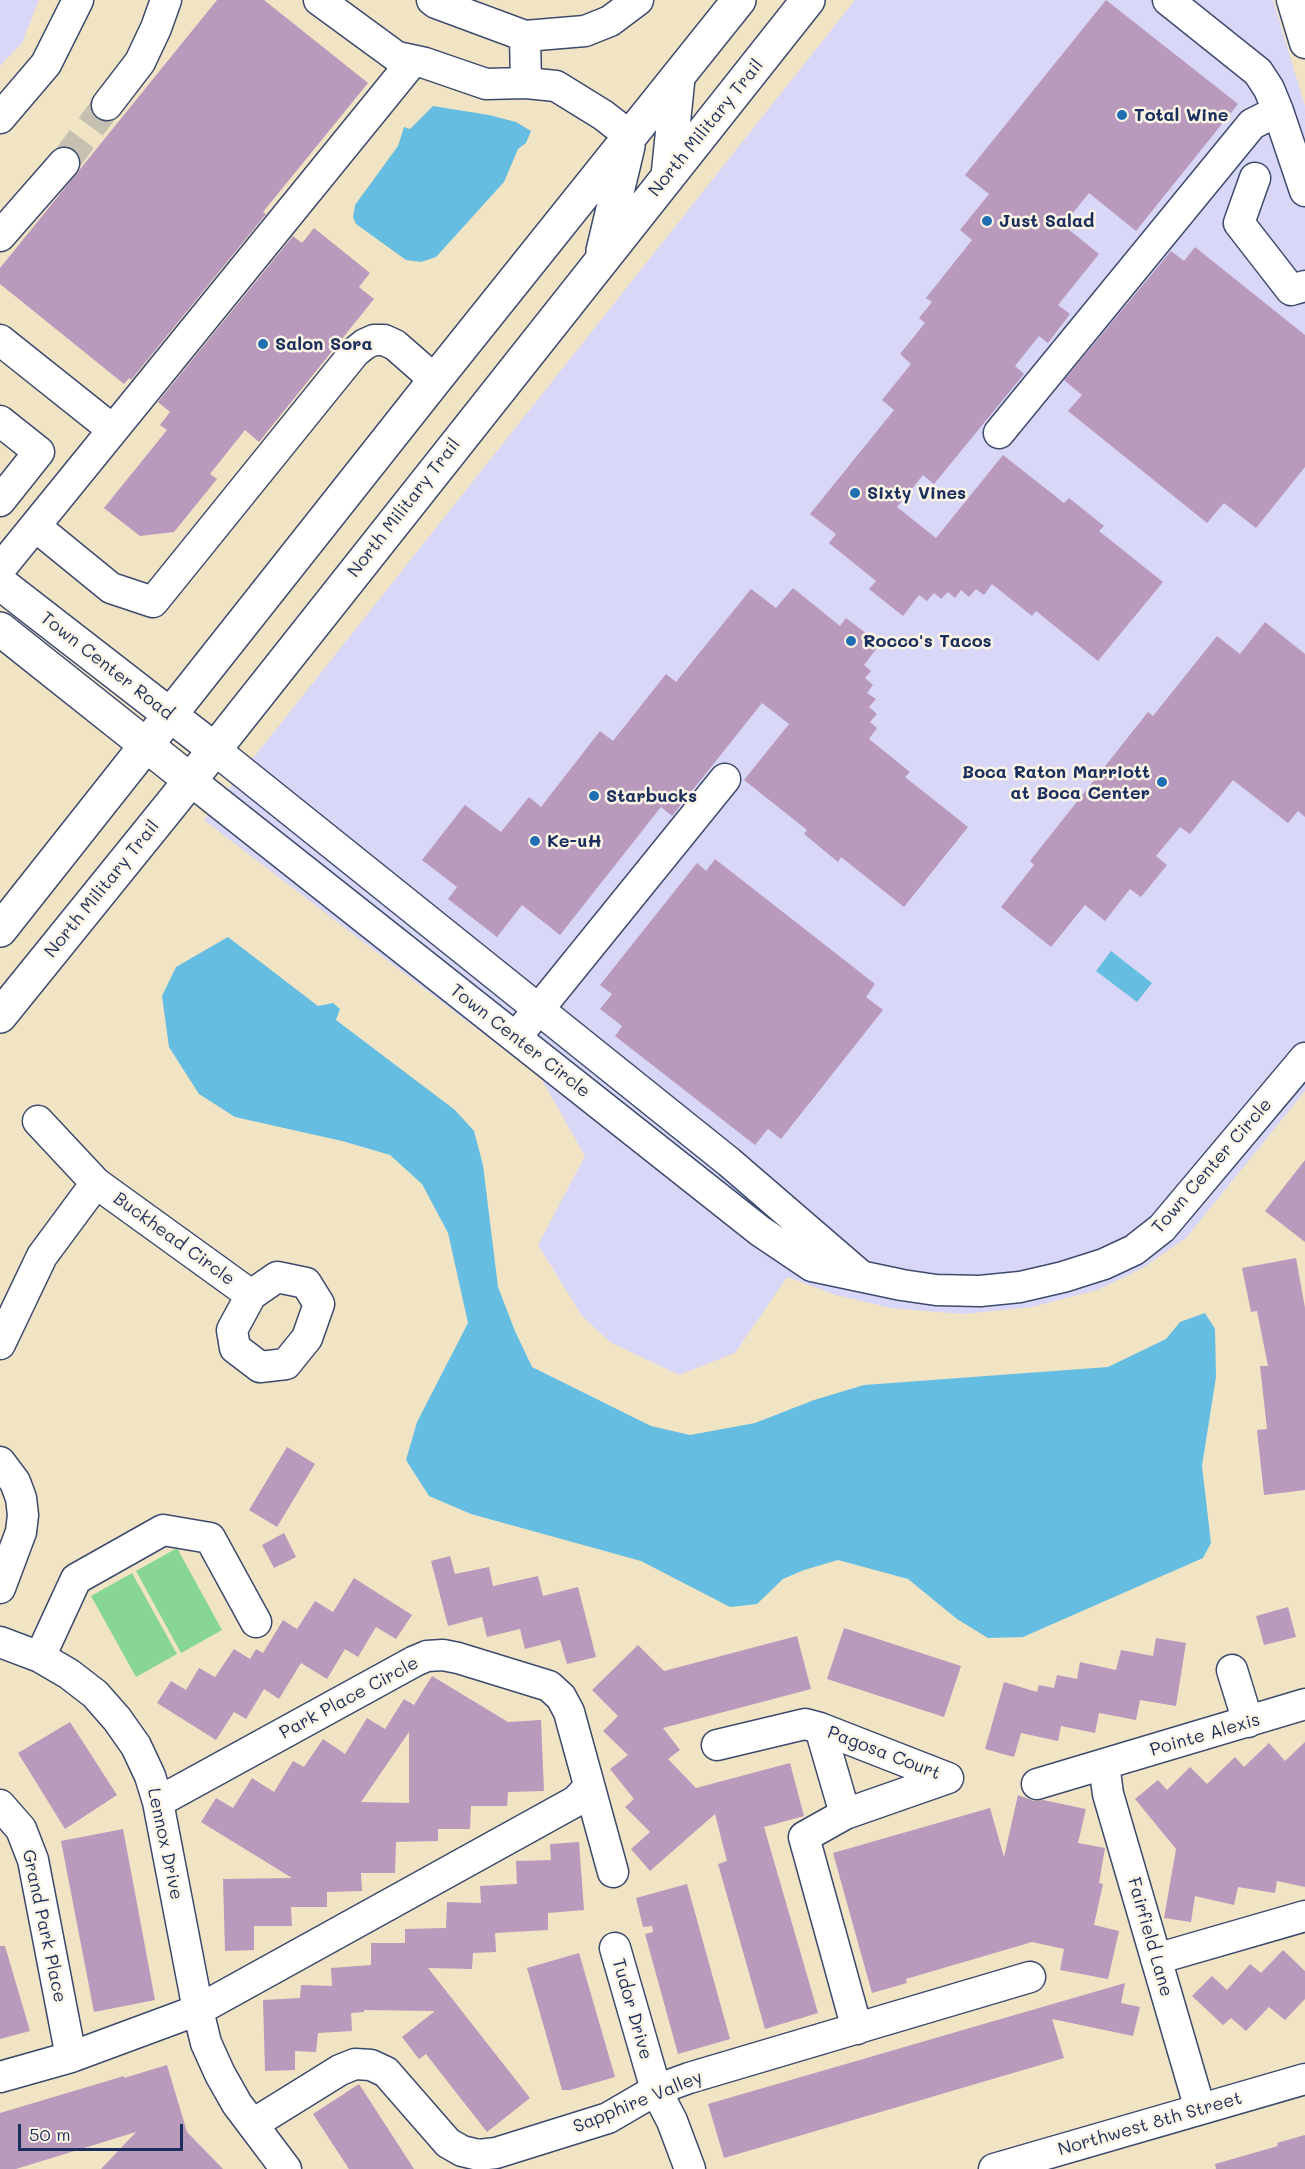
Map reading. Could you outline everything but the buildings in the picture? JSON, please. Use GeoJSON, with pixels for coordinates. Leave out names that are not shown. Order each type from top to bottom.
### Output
{"type":"FeatureCollection","features":[{"type":"Feature","properties":{"kind":"main road"},"geometry":{"type":"LineString","coordinates":[[0,930],[739,0]]}},
{"type":"Feature","properties":{"kind":"main road","name":"North Military Trail"},"geometry":{"type":"LineString","coordinates":[[0,1016],[190,780],[808,0]]}},
{"type":"Feature","properties":{"kind":"main road"},"geometry":{"type":"LineString","coordinates":[[668,176],[678,78]]}},
{"type":"Feature","properties":{"kind":"main road"},"geometry":{"type":"LineString","coordinates":[[602,258],[630,136]]}},
{"type":"Feature","properties":{"kind":"main road","name":"Town Center Road"},"geometry":{"type":"LineString","coordinates":[[0,583],[214,749]]}},
{"type":"Feature","properties":{"kind":"main road","name":"Town Center Road"},"geometry":{"type":"LineString","coordinates":[[0,629],[190,780]]}},
{"type":"Feature","properties":{"kind":"street"},"geometry":{"type":"LineString","coordinates":[[0,117],[46,64],[78,0]]}},
{"type":"Feature","properties":{"kind":"street"},"geometry":{"type":"LineString","coordinates":[[107,105],[140,62],[166,0]]}},
{"type":"Feature","properties":{"kind":"street"},"geometry":{"type":"LineString","coordinates":[[319,0],[397,57],[425,63],[486,84],[526,83],[556,86],[630,136]]}},
{"type":"Feature","properties":{"kind":"street"},"geometry":{"type":"LineString","coordinates":[[432,0],[525,36],[585,31],[610,21],[638,0]]}},
{"type":"Feature","properties":{"kind":"street"},"geometry":{"type":"LineString","coordinates":[[1168,0],[1258,72],[1289,118],[1305,191]]}},
{"type":"Feature","properties":{"kind":"street"},"geometry":{"type":"LineString","coordinates":[[1292,0],[1305,43]]}},
{"type":"Feature","properties":{"kind":"street"},"geometry":{"type":"LineString","coordinates":[[525,36],[526,83]]}},
{"type":"Feature","properties":{"kind":"street"},"geometry":{"type":"LineString","coordinates":[[0,569],[412,62]]}},
{"type":"Feature","properties":{"kind":"street"},"geometry":{"type":"LineString","coordinates":[[999,433],[1252,124],[1289,118]]}},
{"type":"Feature","properties":{"kind":"street"},"geometry":{"type":"LineString","coordinates":[[0,236],[64,162]]}},
{"type":"Feature","properties":{"kind":"street"},"geometry":{"type":"LineString","coordinates":[[1255,178],[1239,223],[1291,290],[1305,286]]}},
{"type":"Feature","properties":{"kind":"street"},"geometry":{"type":"LineString","coordinates":[[0,340],[113,430]]}},
{"type":"Feature","properties":{"kind":"street"},"geometry":{"type":"LineString","coordinates":[[35,526],[111,588],[153,602],[355,352],[365,344],[374,340],[384,340],[395,345],[435,380]]}},
{"type":"Feature","properties":{"kind":"street"},"geometry":{"type":"LineString","coordinates":[[0,421],[74,478]]}},
{"type":"Feature","properties":{"kind":"street"},"geometry":{"type":"LineString","coordinates":[[0,501],[39,452]]}},
{"type":"Feature","properties":{"kind":"street","name":"Town Center Circle"},"geometry":{"type":"LineString","coordinates":[[214,749],[729,1162],[862,1278]]}},
{"type":"Feature","properties":{"kind":"street"},"geometry":{"type":"LineString","coordinates":[[516,1038],[724,779]]}},
{"type":"Feature","properties":{"kind":"street","name":"Town Center Circle"},"geometry":{"type":"LineString","coordinates":[[190,780],[760,1231],[812,1266],[862,1278],[936,1290],[980,1291],[1020,1287],[1104,1264],[1134,1250],[1162,1228],[1305,1058]]}},
{"type":"Feature","properties":{"kind":"street","name":"Buckhead Circle"},"geometry":{"type":"LineString","coordinates":[[38,1121],[96,1183],[251,1295]]}},
{"type":"Feature","properties":{"kind":"street","name":"Buckhead Circle"},"geometry":{"type":"LineString","coordinates":[[0,1344],[42,1256],[96,1183]]}},
{"type":"Feature","properties":{"kind":"street"},"geometry":{"type":"LineString","coordinates":[[0,1462],[15,1482],[21,1498],[23,1515],[21,1532],[0,1588]]}},
{"type":"Feature","properties":{"kind":"street"},"geometry":{"type":"LineString","coordinates":[[39,1657],[75,1579],[163,1530],[210,1538],[255,1622]]}},
{"type":"Feature","properties":{"kind":"street","name":"Lennox Drive"},"geometry":{"type":"LineString","coordinates":[[0,1642],[39,1657],[69,1674],[86,1687],[117,1719],[136,1746],[150,1776],[158,1802],[206,2043],[220,2074],[252,2124],[286,2169]]}},
{"type":"Feature","properties":{"kind":"street","name":"Park Place Circle"},"geometry":{"type":"LineString","coordinates":[[158,1802],[415,1661],[427,1656],[443,1655],[549,1686],[561,1697],[569,1712],[613,1872]]}},
{"type":"Feature","properties":{"kind":"street"},"geometry":{"type":"LineString","coordinates":[[1232,1670],[1248,1722]]}},
{"type":"Feature","properties":{"kind":"street","name":"Pointe Alexis"},"geometry":{"type":"LineString","coordinates":[[1037,1784],[1305,1704]]}},
{"type":"Feature","properties":{"kind":"street","name":"Pagosa Court"},"geometry":{"type":"LineString","coordinates":[[717,1745],[805,1724],[948,1778],[845,1814],[804,1837],[857,2029]]}},
{"type":"Feature","properties":{"kind":"street","name":"Pagosa Court"},"geometry":{"type":"LineString","coordinates":[[820,1728],[845,1814]]}},
{"type":"Feature","properties":{"kind":"street","name":"Fairfield Lane"},"geometry":{"type":"LineString","coordinates":[[1104,1764],[1108,1794],[1200,2109]]}},
{"type":"Feature","properties":{"kind":"street"},"geometry":{"type":"LineString","coordinates":[[0,2077],[70,2057],[198,2010],[576,1801],[590,1787]]}},
{"type":"Feature","properties":{"kind":"street","name":"Grand Park Place"},"geometry":{"type":"LineString","coordinates":[[0,1804],[21,1829],[31,1852],[70,2057]]}},
{"type":"Feature","properties":{"kind":"street"},"geometry":{"type":"LineString","coordinates":[[1156,1959],[1305,1916]]}},
{"type":"Feature","properties":{"kind":"street","name":"Tudor Drive"},"geometry":{"type":"LineString","coordinates":[[615,1948],[656,2090],[672,2121],[690,2169]]}},
{"type":"Feature","properties":{"kind":"street","name":"Sapphire Valley"},"geometry":{"type":"LineString","coordinates":[[252,2124],[340,2070],[355,2064],[371,2065],[386,2072],[448,2143],[462,2151],[479,2155],[496,2153],[608,2118],[656,2090],[689,2078],[1030,1977]]}},
{"type":"Feature","properties":{"kind":"street","name":"Northwest 8th Street"},"geometry":{"type":"LineString","coordinates":[[994,2169],[1305,2079]]}},
{"type":"Feature","properties":{"kind":"shaded area"},"geometry":{"type":"Polygon","coordinates":[[[0,0],[39,0],[22,43],[0,66],[0,0]]]}},
{"type":"Feature","properties":{"kind":"shaded area"},"geometry":{"type":"Polygon","coordinates":[[[855,0],[1273,0],[1305,106],[1305,1091],[1186,1238],[1141,1269],[1097,1290],[1032,1307],[963,1314],[891,1308],[836,1295],[787,1277],[735,1353],[679,1375],[610,1342],[582,1316],[538,1245],[585,1156],[541,1078],[204,820],[855,0]]]}},
{"type":"Feature","properties":{"kind":"green space"},"geometry":{"type":"Polygon","coordinates":[[[177,1548],[222,1630],[181,1653],[136,1571],[177,1548]]]}},
{"type":"Feature","properties":{"kind":"green space"},"geometry":{"type":"Polygon","coordinates":[[[132,1573],[177,1654],[136,1677],[91,1596],[132,1573]]]}},
{"type":"Feature","properties":{"kind":"water"},"geometry":{"type":"Polygon","coordinates":[[[433,106],[489,115],[516,122],[531,131],[526,143],[518,149],[504,182],[436,257],[421,262],[406,260],[356,224],[353,217],[355,205],[398,146],[404,127],[410,129],[433,106]]]}},
{"type":"Feature","properties":{"kind":"water"},"geometry":{"type":"Polygon","coordinates":[[[228,937],[318,1006],[333,1003],[340,1009],[336,1020],[455,1110],[474,1131],[483,1165],[498,1287],[532,1367],[651,1426],[690,1435],[755,1423],[814,1400],[864,1385],[1108,1367],[1166,1339],[1180,1322],[1205,1313],[1215,1329],[1216,1377],[1202,1466],[1211,1543],[1203,1558],[1023,1637],[988,1638],[957,1619],[908,1579],[838,1560],[783,1579],[757,1604],[730,1607],[641,1561],[471,1514],[429,1496],[406,1460],[417,1422],[468,1323],[448,1233],[422,1184],[390,1155],[342,1141],[235,1117],[199,1094],[169,1047],[162,996],[176,967],[228,937]]]}},
{"type":"Feature","properties":{"kind":"water"},"geometry":{"type":"Polygon","coordinates":[[[1111,951],[1152,983],[1137,1002],[1096,971],[1111,951]]]}},
{"type":"Feature","properties":{"kind":"tunnel"},"geometry":{"type":"LineString","coordinates":[[64,163],[107,105]]}},
{"type":"Feature","properties":{"kind":"place","name":"Total Wine"},"geometry":{"type":"Point","coordinates":[1122,115]}},
{"type":"Feature","properties":{"kind":"place","name":"Just Salad"},"geometry":{"type":"Point","coordinates":[987,221]}},
{"type":"Feature","properties":{"kind":"place","name":"Salon Sora"},"geometry":{"type":"Point","coordinates":[263,344]}},
{"type":"Feature","properties":{"kind":"place","name":"Sixty Vines"},"geometry":{"type":"Point","coordinates":[855,493]}},
{"type":"Feature","properties":{"kind":"place","name":"Rocco's Tacos"},"geometry":{"type":"Point","coordinates":[851,641]}},
{"type":"Feature","properties":{"kind":"place","name":"Boca Raton Marriott at Boca Center"},"geometry":{"type":"Point","coordinates":[1162,782]}},
{"type":"Feature","properties":{"kind":"place","name":"Starbucks"},"geometry":{"type":"Point","coordinates":[594,796]}},
{"type":"Feature","properties":{"kind":"place","name":"Ke-uH"},"geometry":{"type":"Point","coordinates":[535,841]}}]}
